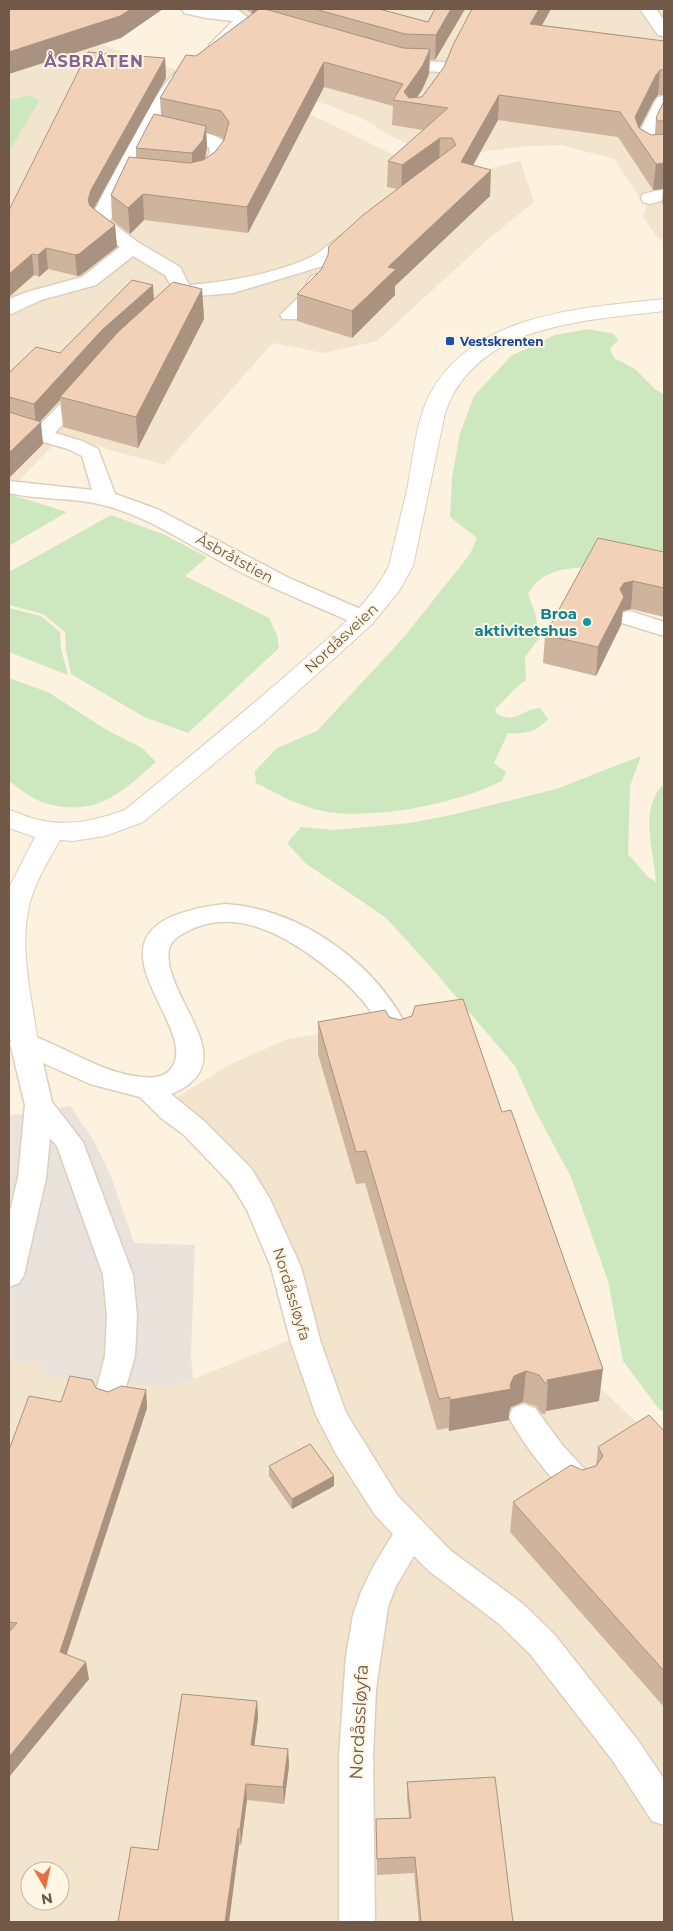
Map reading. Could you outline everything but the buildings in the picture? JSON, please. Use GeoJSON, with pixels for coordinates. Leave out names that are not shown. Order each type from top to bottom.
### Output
{"type":"FeatureCollection","features":[{"type":"Feature","properties":{"kind":"street","name":"Nordåsveien"},"geometry":{"type":"LineString","coordinates":[[9,818],[21,824],[51,832],[73,832],[105,827],[134,816],[254,717],[364,619],[391,586],[401,566],[431,424],[443,390],[461,367],[499,339],[528,328],[584,315],[664,305]]}},
{"type":"Feature","properties":{"kind":"street"},"geometry":{"type":"LineString","coordinates":[[16,1053],[13,921],[16,904],[25,882],[51,832]]}},
{"type":"Feature","properties":{"kind":"lane"},"geometry":{"type":"LineString","coordinates":[[190,9],[206,14],[246,18]]}},
{"type":"Feature","properties":{"kind":"lane"},"geometry":{"type":"LineString","coordinates":[[648,9],[664,31]]}},
{"type":"Feature","properties":{"kind":"lane"},"geometry":{"type":"LineString","coordinates":[[147,324],[178,292],[180,284],[173,270],[132,247],[100,222],[103,212],[132,176],[150,127],[167,92],[192,64],[234,31],[246,18]]}},
{"type":"Feature","properties":{"kind":"lane"},"geometry":{"type":"LineString","coordinates":[[381,61],[403,66],[443,68]]}},
{"type":"Feature","properties":{"kind":"lane"},"geometry":{"type":"LineString","coordinates":[[664,101],[643,143],[645,150],[651,154],[664,153]]}},
{"type":"Feature","properties":{"kind":"lane"},"geometry":{"type":"LineString","coordinates":[[150,127],[194,136],[218,144],[219,152],[205,178],[189,183]]}},
{"type":"Feature","properties":{"kind":"lane"},"geometry":{"type":"LineString","coordinates":[[178,292],[233,287],[316,262],[327,257],[371,224]]}},
{"type":"Feature","properties":{"kind":"lane"},"geometry":{"type":"LineString","coordinates":[[9,309],[22,300],[84,283],[99,275],[132,247]]}},
{"type":"Feature","properties":{"kind":"lane"},"geometry":{"type":"LineString","coordinates":[[290,315],[308,300],[314,290],[319,274],[316,262]]}},
{"type":"Feature","properties":{"kind":"lane"},"geometry":{"type":"LineString","coordinates":[[41,436],[97,375]]}},
{"type":"Feature","properties":{"kind":"lane"},"geometry":{"type":"LineString","coordinates":[[9,426],[75,446],[91,453],[105,498]]}},
{"type":"Feature","properties":{"kind":"lane","name":"Åsbråtstien"},"geometry":{"type":"LineString","coordinates":[[9,487],[22,490],[105,498],[149,514],[191,534],[230,558],[364,619]]}},
{"type":"Feature","properties":{"kind":"lane"},"geometry":{"type":"LineString","coordinates":[[630,618],[664,629]]}},
{"type":"Feature","properties":{"kind":"lane"},"geometry":{"type":"LineString","coordinates":[[16,1053],[115,1082],[147,1088],[165,1087],[176,1081],[186,1071],[190,1061],[187,1034],[164,991],[156,960],[160,940],[167,932],[194,918],[237,913],[258,916],[278,923],[324,951],[360,981],[384,1011],[399,1040]]}},
{"type":"Feature","properties":{"kind":"lane"},"geometry":{"type":"LineString","coordinates":[[16,1053],[39,1105],[69,1142],[118,1275],[122,1316],[120,1356],[110,1395]]}},
{"type":"Feature","properties":{"kind":"lane","name":"Nordåssløyfa"},"geometry":{"type":"LineString","coordinates":[[147,1088],[194,1128],[241,1176],[260,1207],[286,1267],[306,1343],[331,1415],[346,1446],[386,1505],[440,1561],[510,1613],[542,1644],[625,1750],[664,1809]]}},
{"type":"Feature","properties":{"kind":"lane"},"geometry":{"type":"LineString","coordinates":[[9,1275],[32,1178],[39,1105]]}},
{"type":"Feature","properties":{"kind":"lane"},"geometry":{"type":"LineString","coordinates":[[524,1417],[552,1455],[581,1486]]}},
{"type":"Feature","properties":{"kind":"lane","name":"Nordåssløyfa"},"geometry":{"type":"LineString","coordinates":[[357,1922],[355,1753],[358,1685],[368,1620],[376,1593],[387,1569],[411,1533]]}},
{"type":"Feature","properties":{"kind":"shaded area"},"geometry":{"type":"Polygon","coordinates":[[[195,9],[664,9],[664,242],[657,237],[643,217],[646,207],[614,159],[561,145],[527,146],[438,158],[393,137],[365,120],[328,105],[241,78],[248,29],[195,9]]]}},
{"type":"Feature","properties":{"kind":"shaded area"},"geometry":{"type":"Polygon","coordinates":[[[9,14],[310,114],[408,162],[475,172],[520,161],[534,202],[487,240],[377,341],[323,353],[273,343],[164,465],[62,436],[9,491],[9,152],[40,100],[30,95],[9,100],[9,14]]]}},
{"type":"Feature","properties":{"kind":"shaded area"},"geometry":{"type":"Polygon","coordinates":[[[460,1009],[571,1361],[664,1448],[664,1922],[9,1922],[9,1362],[44,1363],[42,1374],[173,1387],[290,1340],[280,1295],[264,1242],[243,1204],[206,1156],[160,1116],[180,1095],[231,1064],[288,1039],[460,1009]]]}},
{"type":"Feature","properties":{"kind":"shaded area"},"geometry":{"type":"Polygon","coordinates":[[[70,1106],[94,1141],[112,1179],[134,1243],[195,1245],[191,1356],[193,1379],[173,1387],[79,1381],[41,1374],[44,1363],[9,1362],[9,1115],[38,1113],[70,1106]]]}},
{"type":"Feature","properties":{"kind":"green space"},"geometry":{"type":"Polygon","coordinates":[[[30,95],[40,100],[9,152],[9,100],[30,95]]]}},
{"type":"Feature","properties":{"kind":"green space"},"geometry":{"type":"Polygon","coordinates":[[[588,329],[614,334],[618,340],[610,349],[614,358],[635,369],[655,389],[664,395],[664,579],[610,570],[571,568],[553,572],[539,580],[528,594],[535,613],[540,637],[525,657],[526,680],[517,686],[495,709],[497,714],[510,718],[540,708],[548,719],[539,727],[530,731],[508,733],[494,763],[506,772],[502,781],[462,797],[440,803],[393,811],[348,814],[327,812],[308,807],[256,783],[255,771],[277,748],[317,731],[404,637],[470,554],[477,538],[450,517],[452,478],[460,433],[474,396],[511,356],[555,335],[588,329]]]}},
{"type":"Feature","properties":{"kind":"green space"},"geometry":{"type":"Polygon","coordinates":[[[9,494],[67,512],[9,546],[9,494]]]}},
{"type":"Feature","properties":{"kind":"green space"},"geometry":{"type":"Polygon","coordinates":[[[111,515],[163,534],[207,557],[185,576],[269,618],[277,635],[279,648],[188,733],[144,717],[71,674],[66,650],[65,632],[43,614],[9,605],[9,572],[111,515]]]}},
{"type":"Feature","properties":{"kind":"green space"},"geometry":{"type":"Polygon","coordinates":[[[9,608],[41,616],[60,632],[61,649],[68,675],[9,652],[9,608]]]}},
{"type":"Feature","properties":{"kind":"green space"},"geometry":{"type":"Polygon","coordinates":[[[9,678],[48,692],[105,729],[142,748],[156,762],[118,793],[91,805],[76,807],[60,806],[33,798],[9,781],[9,678]]]}},
{"type":"Feature","properties":{"kind":"green space"},"geometry":{"type":"Polygon","coordinates":[[[641,756],[630,786],[628,854],[648,877],[656,882],[650,818],[656,794],[664,784],[664,1412],[658,1408],[623,1361],[608,1281],[571,1177],[536,1112],[515,1066],[430,966],[385,917],[305,863],[287,843],[301,827],[334,830],[410,823],[451,815],[556,789],[641,756]]]}},
{"type":"Feature","properties":{"kind":"place","name":"Vestskrenten"},"geometry":{"type":"Point","coordinates":[450,341]}},
{"type":"Feature","properties":{"kind":"place","name":"Broa aktivitetshus"},"geometry":{"type":"Point","coordinates":[587,622]}},
{"type":"Feature","properties":{"kind":"district","name":"ÅSBRÅTEN"},"geometry":{"type":"Point","coordinates":[94,61]}}]}
